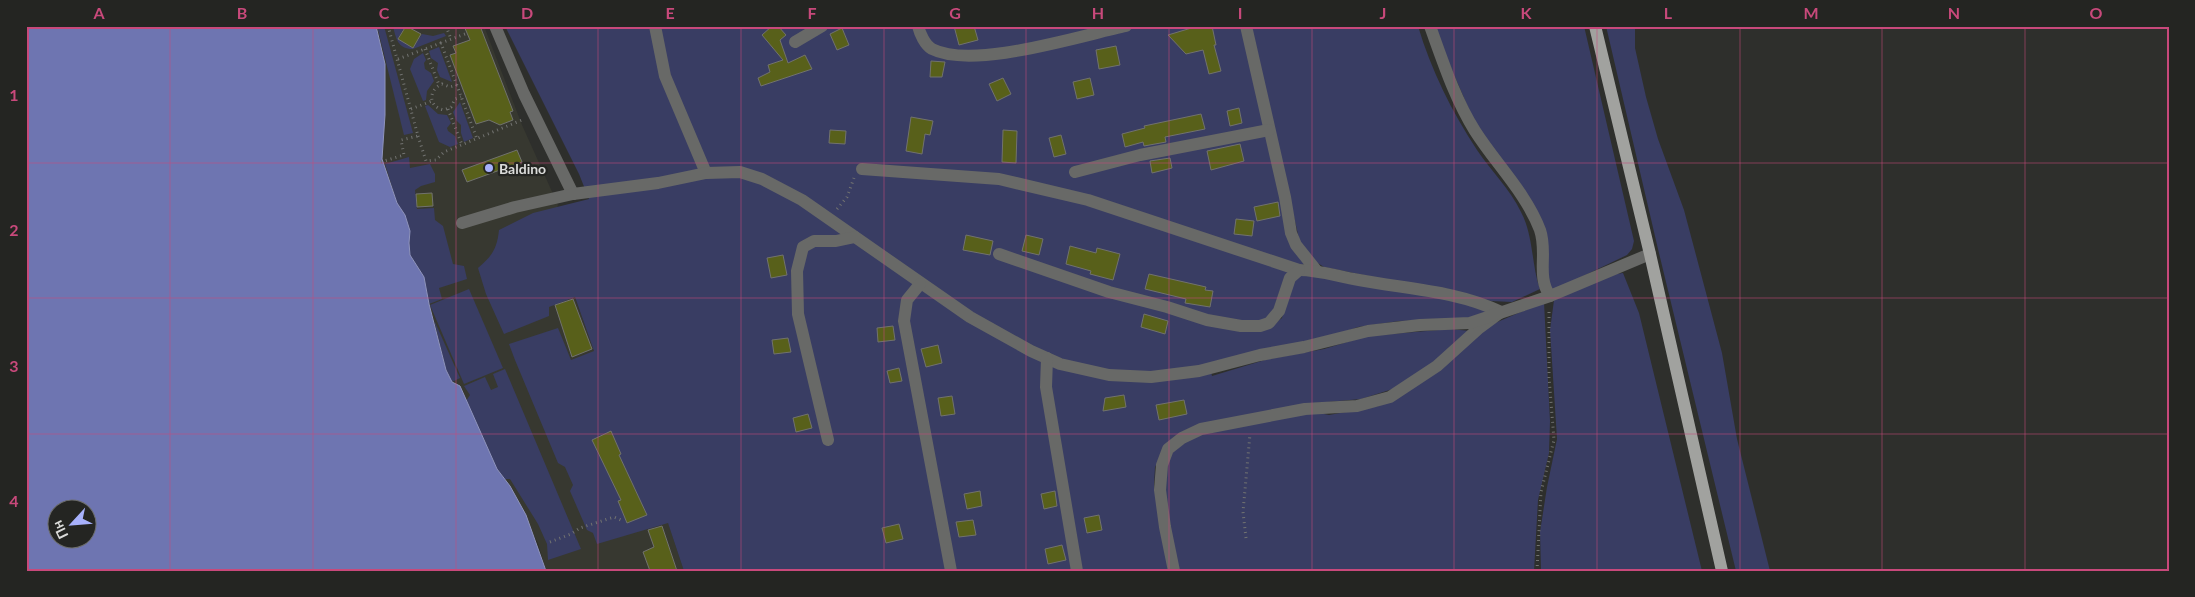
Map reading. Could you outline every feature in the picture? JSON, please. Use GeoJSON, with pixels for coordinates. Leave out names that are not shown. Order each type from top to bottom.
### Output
{"type":"FeatureCollection","features":[{"type":"Feature","properties":{"kind":"main road"},"geometry":{"type":"LineString","coordinates":[[1595,26],[1650,254],[1722,571]]}},
{"type":"Feature","properties":{"kind":"lane"},"geometry":{"type":"LineString","coordinates":[[495,26],[534,115],[573,194]]}},
{"type":"Feature","properties":{"kind":"lane"},"geometry":{"type":"LineString","coordinates":[[655,26],[665,76],[706,173]]}},
{"type":"Feature","properties":{"kind":"lane"},"geometry":{"type":"LineString","coordinates":[[795,42],[822,26]]}},
{"type":"Feature","properties":{"kind":"lane"},"geometry":{"type":"LineString","coordinates":[[918,26],[921,35],[930,48],[954,56],[982,56],[1022,50],[1126,26]]}},
{"type":"Feature","properties":{"kind":"lane"},"geometry":{"type":"LineString","coordinates":[[1246,26],[1285,197],[1291,233],[1296,245],[1316,270]]}},
{"type":"Feature","properties":{"kind":"lane"},"geometry":{"type":"LineString","coordinates":[[1430,26],[1448,76],[1465,113],[1491,155],[1514,184],[1540,231],[1544,246],[1542,275],[1545,290],[1550,296]]}},
{"type":"Feature","properties":{"kind":"lane"},"geometry":{"type":"LineString","coordinates":[[1075,172],[1179,147],[1270,130]]}},
{"type":"Feature","properties":{"kind":"lane"},"geometry":{"type":"LineString","coordinates":[[862,169],[999,179],[1088,200],[1299,270],[1316,270],[1360,281],[1409,288],[1482,303],[1502,312]]}},
{"type":"Feature","properties":{"kind":"lane"},"geometry":{"type":"LineString","coordinates":[[462,224],[515,207],[573,194],[658,183],[706,173],[740,172],[762,179],[802,200],[970,317],[1047,358],[1060,364],[1109,374],[1151,377],[1199,371],[1260,355],[1304,347],[1368,331],[1420,325],[1470,323],[1550,296],[1650,254]]}},
{"type":"Feature","properties":{"kind":"lane"},"geometry":{"type":"LineString","coordinates":[[828,440],[798,314],[797,271],[803,247],[814,241],[836,241],[855,237]]}},
{"type":"Feature","properties":{"kind":"lane"},"geometry":{"type":"LineString","coordinates":[[999,254],[1109,292],[1208,320],[1241,326],[1260,326],[1269,323],[1279,311],[1290,278],[1299,270]]}},
{"type":"Feature","properties":{"kind":"lane"},"geometry":{"type":"LineString","coordinates":[[920,284],[907,300],[904,321],[951,571]]}},
{"type":"Feature","properties":{"kind":"lane"},"geometry":{"type":"LineString","coordinates":[[1174,571],[1160,490],[1162,465],[1168,449],[1182,438],[1201,429],[1305,408],[1357,406],[1390,397],[1437,366],[1478,329],[1502,312]]}},
{"type":"Feature","properties":{"kind":"lane"},"geometry":{"type":"LineString","coordinates":[[1047,358],[1046,387],[1077,571]]}},
{"type":"Feature","properties":{"kind":"path"},"geometry":{"type":"LineString","coordinates":[[388,26],[426,162],[436,160],[444,152],[534,115]]}},
{"type":"Feature","properties":{"kind":"path"},"geometry":{"type":"LineString","coordinates":[[446,26],[451,39]]}},
{"type":"Feature","properties":{"kind":"path"},"geometry":{"type":"LineString","coordinates":[[398,59],[465,34]]}},
{"type":"Feature","properties":{"kind":"path"},"geometry":{"type":"LineString","coordinates":[[442,42],[477,139]]}},
{"type":"Feature","properties":{"kind":"path"},"geometry":{"type":"LineString","coordinates":[[425,49],[440,85]]}},
{"type":"Feature","properties":{"kind":"path"},"geometry":{"type":"LineString","coordinates":[[440,85],[450,87],[457,84]]}},
{"type":"Feature","properties":{"kind":"path"},"geometry":{"type":"LineString","coordinates":[[432,101],[433,91],[440,85]]}},
{"type":"Feature","properties":{"kind":"path"},"geometry":{"type":"LineString","coordinates":[[432,101],[440,109],[448,108],[454,103],[455,99],[461,97]]}},
{"type":"Feature","properties":{"kind":"path"},"geometry":{"type":"LineString","coordinates":[[411,109],[432,101]]}},
{"type":"Feature","properties":{"kind":"path"},"geometry":{"type":"LineString","coordinates":[[448,108],[462,145]]}},
{"type":"Feature","properties":{"kind":"path"},"geometry":{"type":"LineString","coordinates":[[381,162],[404,155],[401,140],[418,136]]}},
{"type":"Feature","properties":{"kind":"path"},"geometry":{"type":"LineString","coordinates":[[826,218],[839,208],[847,197],[854,178],[862,169]]}},
{"type":"Feature","properties":{"kind":"path"},"geometry":{"type":"LineString","coordinates":[[1537,571],[1541,492],[1554,440],[1548,377],[1550,296]]}},
{"type":"Feature","properties":{"kind":"path"},"geometry":{"type":"LineString","coordinates":[[1246,538],[1243,512],[1248,467],[1250,418]]}},
{"type":"Feature","properties":{"kind":"path"},"geometry":{"type":"LineString","coordinates":[[550,542],[602,520],[614,517],[621,520]]}},
{"type":"Feature","properties":{"kind":"shaded area"},"geometry":{"type":"Polygon","coordinates":[[[26,26],[376,26],[385,64],[385,115],[382,159],[397,203],[405,215],[410,231],[410,255],[424,277],[446,370],[452,382],[460,386],[497,469],[510,486],[526,515],[546,571],[26,571],[26,26]]]}},
{"type":"Feature","properties":{"kind":"shaded area","name":"Baldino"},"geometry":{"type":"Polygon","coordinates":[[[376,26],[484,26],[522,125],[558,205],[553,221],[567,276],[625,434],[667,519],[684,571],[546,571],[538,543],[497,469],[460,386],[452,382],[446,370],[434,320],[410,255],[405,215],[397,203],[382,159],[385,115],[385,64],[376,26]]]}},
{"type":"Feature","properties":{"kind":"shaded area"},"geometry":{"type":"Polygon","coordinates":[[[377,26],[384,26],[413,133],[404,135],[377,26]]]}},
{"type":"Feature","properties":{"kind":"shaded area"},"geometry":{"type":"Polygon","coordinates":[[[393,26],[405,26],[398,38],[413,48],[422,34],[433,36],[444,33],[446,36],[413,49],[408,49],[398,42],[393,26]]]}},
{"type":"Feature","properties":{"kind":"shaded area"},"geometry":{"type":"Polygon","coordinates":[[[505,26],[1242,26],[1280,188],[1307,264],[1299,265],[1268,328],[1282,318],[1286,297],[1296,276],[1309,273],[1476,305],[1492,311],[1471,319],[1399,321],[1358,327],[1341,333],[1209,363],[1212,376],[1268,359],[1324,349],[1367,336],[1451,329],[1470,331],[1440,357],[1399,387],[1361,399],[1305,404],[1167,445],[1155,467],[1154,485],[1171,571],[684,571],[668,523],[597,544],[593,533],[587,530],[570,491],[573,485],[565,467],[558,463],[515,360],[509,344],[558,328],[571,360],[594,351],[575,297],[549,307],[549,316],[504,334],[486,294],[478,268],[493,252],[499,230],[533,213],[589,199],[579,174],[505,26]]]}},
{"type":"Feature","properties":{"kind":"shaded area"},"geometry":{"type":"Polygon","coordinates":[[[1250,26],[1418,26],[1436,75],[1459,121],[1521,212],[1528,231],[1540,289],[1512,302],[1491,301],[1324,267],[1316,262],[1300,243],[1250,26]]]}},
{"type":"Feature","properties":{"kind":"shaded area"},"geometry":{"type":"Polygon","coordinates":[[[1433,26],[1584,26],[1634,241],[1632,249],[1627,255],[1552,291],[1548,290],[1548,247],[1477,128],[1433,26]]]}},
{"type":"Feature","properties":{"kind":"shaded area"},"geometry":{"type":"Polygon","coordinates":[[[1606,26],[1635,26],[1635,48],[1646,97],[1658,139],[1684,210],[1722,353],[1737,439],[1770,571],[1736,571],[1606,26]]]}},
{"type":"Feature","properties":{"kind":"shaded area"},"geometry":{"type":"Polygon","coordinates":[[[439,47],[452,82],[440,77],[437,70],[438,63],[431,58],[429,51],[439,47]]]}},
{"type":"Feature","properties":{"kind":"shaded area"},"geometry":{"type":"Polygon","coordinates":[[[423,53],[426,60],[424,63],[425,69],[431,73],[434,81],[427,91],[426,100],[423,101],[410,69],[414,59],[423,53]]]}},
{"type":"Feature","properties":{"kind":"shaded area"},"geometry":{"type":"Polygon","coordinates":[[[460,102],[473,138],[464,142],[461,125],[456,120],[453,112],[460,102]]]}},
{"type":"Feature","properties":{"kind":"shaded area"},"geometry":{"type":"Polygon","coordinates":[[[428,105],[438,114],[447,115],[451,123],[447,128],[448,131],[455,136],[458,144],[450,147],[439,142],[425,106],[428,105]]]}},
{"type":"Feature","properties":{"kind":"shaded area"},"geometry":{"type":"Polygon","coordinates":[[[409,157],[410,168],[430,164],[435,174],[435,182],[415,190],[417,209],[434,208],[435,220],[443,226],[453,264],[464,266],[467,279],[439,288],[442,299],[429,304],[424,277],[410,255],[410,231],[405,215],[397,203],[385,164],[409,157]]]}},
{"type":"Feature","properties":{"kind":"shaded area"},"geometry":{"type":"Polygon","coordinates":[[[1623,273],[1639,313],[1702,571],[1541,571],[1540,532],[1557,439],[1550,330],[1554,300],[1610,275],[1623,273]]]}},
{"type":"Feature","properties":{"kind":"shaded area"},"geometry":{"type":"Polygon","coordinates":[[[469,289],[503,368],[464,384],[430,305],[469,289]]]}},
{"type":"Feature","properties":{"kind":"shaded area"},"geometry":{"type":"Polygon","coordinates":[[[1544,302],[1550,421],[1549,453],[1538,500],[1534,571],[1179,571],[1168,526],[1164,497],[1166,467],[1170,452],[1196,436],[1245,423],[1314,412],[1329,415],[1379,406],[1488,326],[1544,302]]]}},
{"type":"Feature","properties":{"kind":"shaded area"},"geometry":{"type":"Polygon","coordinates":[[[434,320],[460,378],[452,382],[446,370],[434,320]]]}},
{"type":"Feature","properties":{"kind":"shaded area"},"geometry":{"type":"Polygon","coordinates":[[[505,369],[581,549],[548,560],[547,544],[538,524],[510,479],[505,479],[497,469],[466,401],[470,395],[464,386],[485,377],[491,390],[498,387],[493,374],[505,369]]]}},
{"type":"Feature","properties":{"kind":"building"},"geometry":{"type":"Polygon","coordinates":[[[406,26],[421,34],[413,48],[398,39],[406,26]]]}},
{"type":"Feature","properties":{"kind":"building"},"geometry":{"type":"Polygon","coordinates":[[[464,26],[480,26],[513,111],[510,112],[513,120],[500,125],[489,120],[476,124],[450,55],[456,53],[453,46],[470,40],[464,26]]]}},
{"type":"Feature","properties":{"kind":"building"},"geometry":{"type":"Polygon","coordinates":[[[772,26],[778,26],[786,35],[780,40],[788,63],[805,55],[812,69],[761,86],[758,78],[770,72],[768,65],[783,60],[762,35],[772,26]]]}},
{"type":"Feature","properties":{"kind":"building"},"geometry":{"type":"Polygon","coordinates":[[[954,26],[974,26],[978,40],[959,45],[954,26]]]}},
{"type":"Feature","properties":{"kind":"building"},"geometry":{"type":"Polygon","coordinates":[[[1198,26],[1212,26],[1216,45],[1214,45],[1221,71],[1209,74],[1203,50],[1186,54],[1168,35],[1198,26]]]}},
{"type":"Feature","properties":{"kind":"building"},"geometry":{"type":"Polygon","coordinates":[[[842,28],[849,45],[837,50],[830,34],[842,28]]]}},
{"type":"Feature","properties":{"kind":"building"},"geometry":{"type":"Polygon","coordinates":[[[1116,46],[1120,65],[1099,69],[1096,50],[1116,46]]]}},
{"type":"Feature","properties":{"kind":"building"},"geometry":{"type":"Polygon","coordinates":[[[931,61],[945,62],[942,77],[930,77],[931,61]]]}},
{"type":"Feature","properties":{"kind":"building"},"geometry":{"type":"Polygon","coordinates":[[[1003,78],[1011,94],[997,101],[989,84],[1003,78]]]}},
{"type":"Feature","properties":{"kind":"building"},"geometry":{"type":"Polygon","coordinates":[[[1090,78],[1094,95],[1077,99],[1073,82],[1090,78]]]}},
{"type":"Feature","properties":{"kind":"building"},"geometry":{"type":"Polygon","coordinates":[[[1239,108],[1242,123],[1230,126],[1227,111],[1239,108]]]}},
{"type":"Feature","properties":{"kind":"building"},"geometry":{"type":"Polygon","coordinates":[[[1201,114],[1205,129],[1165,137],[1166,142],[1144,146],[1143,142],[1125,147],[1122,134],[1145,128],[1144,126],[1201,114]]]}},
{"type":"Feature","properties":{"kind":"building"},"geometry":{"type":"Polygon","coordinates":[[[911,117],[933,121],[930,135],[925,134],[922,154],[906,151],[911,117]]]}},
{"type":"Feature","properties":{"kind":"building"},"geometry":{"type":"Polygon","coordinates":[[[830,130],[846,131],[845,144],[829,143],[830,130]]]}},
{"type":"Feature","properties":{"kind":"building"},"geometry":{"type":"Polygon","coordinates":[[[1003,130],[1017,131],[1016,163],[1002,162],[1003,130]]]}},
{"type":"Feature","properties":{"kind":"building"},"geometry":{"type":"Polygon","coordinates":[[[1061,135],[1066,154],[1054,157],[1049,138],[1061,135]]]}},
{"type":"Feature","properties":{"kind":"building"},"geometry":{"type":"Polygon","coordinates":[[[1240,144],[1244,161],[1211,170],[1207,151],[1240,144]]]}},
{"type":"Feature","properties":{"kind":"building"},"geometry":{"type":"Polygon","coordinates":[[[517,150],[522,162],[467,182],[462,170],[517,150]]]}},
{"type":"Feature","properties":{"kind":"building"},"geometry":{"type":"Polygon","coordinates":[[[1170,158],[1172,168],[1152,173],[1150,161],[1170,158]]]}},
{"type":"Feature","properties":{"kind":"building"},"geometry":{"type":"Polygon","coordinates":[[[432,193],[433,206],[417,207],[416,194],[432,193]]]}},
{"type":"Feature","properties":{"kind":"building"},"geometry":{"type":"Polygon","coordinates":[[[1278,202],[1280,216],[1257,221],[1254,207],[1278,202]]]}},
{"type":"Feature","properties":{"kind":"building"},"geometry":{"type":"Polygon","coordinates":[[[1236,219],[1254,221],[1252,236],[1234,234],[1236,219]]]}},
{"type":"Feature","properties":{"kind":"building"},"geometry":{"type":"Polygon","coordinates":[[[966,235],[993,241],[990,255],[963,250],[966,235]]]}},
{"type":"Feature","properties":{"kind":"building"},"geometry":{"type":"Polygon","coordinates":[[[1026,235],[1043,239],[1039,255],[1022,251],[1026,235]]]}},
{"type":"Feature","properties":{"kind":"building"},"geometry":{"type":"Polygon","coordinates":[[[1070,246],[1096,253],[1097,248],[1120,254],[1113,280],[1090,274],[1091,271],[1066,264],[1070,246]]]}},
{"type":"Feature","properties":{"kind":"building"},"geometry":{"type":"Polygon","coordinates":[[[783,255],[787,275],[771,278],[767,258],[783,255]]]}},
{"type":"Feature","properties":{"kind":"building"},"geometry":{"type":"Polygon","coordinates":[[[1149,274],[1206,287],[1205,290],[1213,291],[1210,307],[1185,303],[1186,299],[1145,289],[1149,274]]]}},
{"type":"Feature","properties":{"kind":"building"},"geometry":{"type":"Polygon","coordinates":[[[573,299],[592,349],[572,357],[555,305],[573,299]]]}},
{"type":"Feature","properties":{"kind":"building"},"geometry":{"type":"Polygon","coordinates":[[[1144,314],[1168,321],[1165,334],[1141,327],[1144,314]]]}},
{"type":"Feature","properties":{"kind":"building"},"geometry":{"type":"Polygon","coordinates":[[[893,326],[895,340],[878,342],[877,328],[893,326]]]}},
{"type":"Feature","properties":{"kind":"building"},"geometry":{"type":"Polygon","coordinates":[[[788,338],[791,352],[774,354],[772,340],[788,338]]]}},
{"type":"Feature","properties":{"kind":"building"},"geometry":{"type":"Polygon","coordinates":[[[938,345],[942,363],[926,367],[921,349],[938,345]]]}},
{"type":"Feature","properties":{"kind":"building"},"geometry":{"type":"Polygon","coordinates":[[[899,368],[902,381],[890,383],[887,371],[899,368]]]}},
{"type":"Feature","properties":{"kind":"building"},"geometry":{"type":"Polygon","coordinates":[[[1124,395],[1126,407],[1103,411],[1105,398],[1124,395]]]}},
{"type":"Feature","properties":{"kind":"building"},"geometry":{"type":"Polygon","coordinates":[[[952,396],[955,414],[941,416],[938,398],[952,396]]]}},
{"type":"Feature","properties":{"kind":"building"},"geometry":{"type":"Polygon","coordinates":[[[1184,400],[1187,414],[1159,420],[1156,405],[1184,400]]]}},
{"type":"Feature","properties":{"kind":"building"},"geometry":{"type":"Polygon","coordinates":[[[808,414],[812,428],[796,432],[793,418],[808,414]]]}},
{"type":"Feature","properties":{"kind":"building"},"geometry":{"type":"Polygon","coordinates":[[[611,431],[621,454],[619,455],[647,515],[627,523],[618,501],[621,500],[592,440],[611,431]]]}},
{"type":"Feature","properties":{"kind":"building"},"geometry":{"type":"Polygon","coordinates":[[[980,491],[982,506],[967,509],[964,494],[980,491]]]}},
{"type":"Feature","properties":{"kind":"building"},"geometry":{"type":"Polygon","coordinates":[[[1055,491],[1057,506],[1044,509],[1041,494],[1055,491]]]}},
{"type":"Feature","properties":{"kind":"building"},"geometry":{"type":"Polygon","coordinates":[[[1099,515],[1102,530],[1087,533],[1084,518],[1099,515]]]}},
{"type":"Feature","properties":{"kind":"building"},"geometry":{"type":"Polygon","coordinates":[[[973,520],[976,535],[959,537],[956,522],[973,520]]]}},
{"type":"Feature","properties":{"kind":"building"},"geometry":{"type":"Polygon","coordinates":[[[899,524],[903,539],[886,543],[882,528],[899,524]]]}},
{"type":"Feature","properties":{"kind":"building"},"geometry":{"type":"Polygon","coordinates":[[[662,526],[677,571],[650,571],[643,552],[654,547],[648,530],[662,526]]]}},
{"type":"Feature","properties":{"kind":"building"},"geometry":{"type":"Polygon","coordinates":[[[1062,545],[1066,560],[1048,564],[1045,549],[1062,545]]]}},
{"type":"Feature","properties":{"kind":"place","name":"Baldino"},"geometry":{"type":"Point","coordinates":[489,168]}}]}
